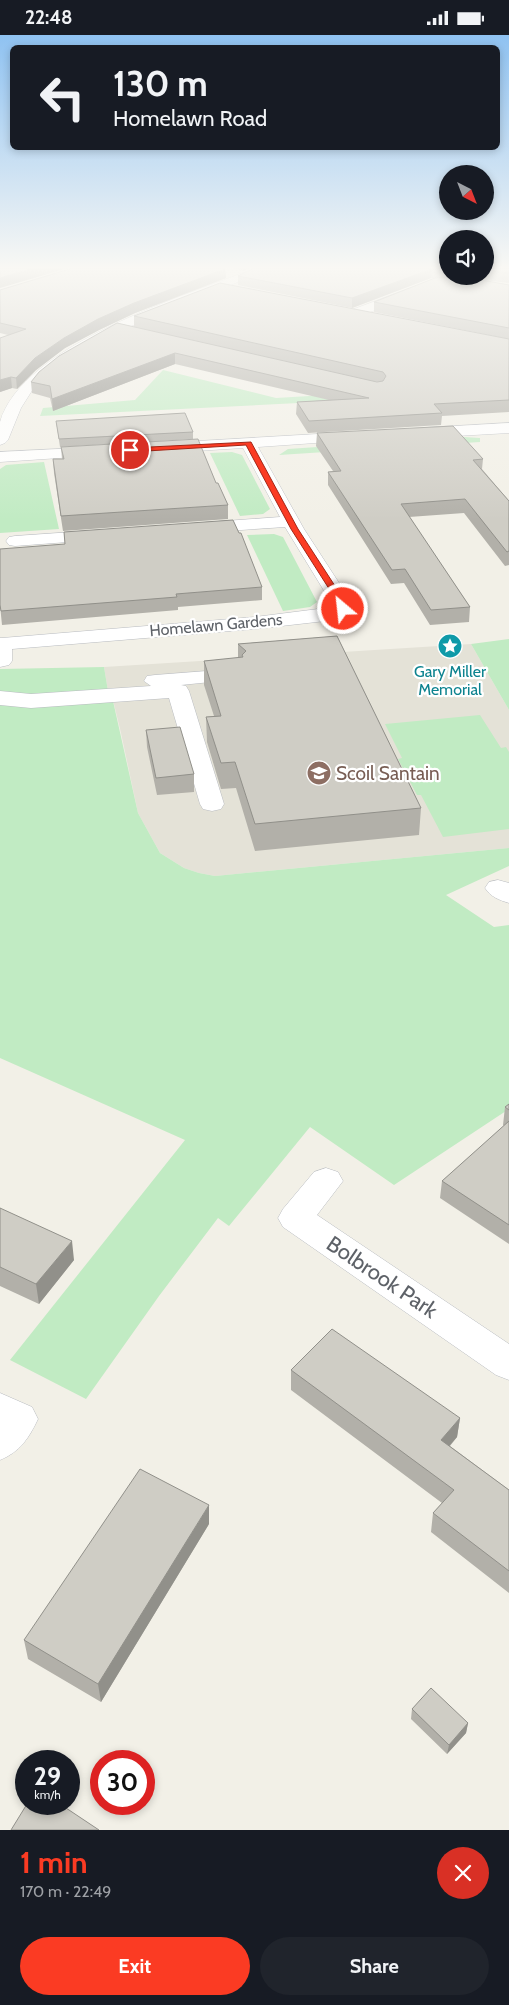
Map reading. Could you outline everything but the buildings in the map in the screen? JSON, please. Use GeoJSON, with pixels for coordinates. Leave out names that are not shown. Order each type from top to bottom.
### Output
{"type":"FeatureCollection","features":[{"type":"Feature","properties":{"kind":"street"},"geometry":{"type":"LineString","coordinates":[[2,435],[14,408],[27,387],[50,366],[74,352]]}},
{"type":"Feature","properties":{"kind":"street"},"geometry":{"type":"LineString","coordinates":[[411,433],[490,428],[506,435]]}},
{"type":"Feature","properties":{"kind":"street"},"geometry":{"type":"LineString","coordinates":[[150,449],[371,435]]}},
{"type":"Feature","properties":{"kind":"street","name":"Homelawn Gardens"},"geometry":{"type":"LineString","coordinates":[[2,661],[2,644],[255,623],[338,613],[344,606],[290,521],[248,443]]}},
{"type":"Feature","properties":{"kind":"street"},"geometry":{"type":"LineString","coordinates":[[0,457],[110,451]]}},
{"type":"Feature","properties":{"kind":"street"},"geometry":{"type":"LineString","coordinates":[[182,529],[290,521]]}},
{"type":"Feature","properties":{"kind":"street"},"geometry":{"type":"LineString","coordinates":[[15,541],[123,533]]}},
{"type":"Feature","properties":{"kind":"street"},"geometry":{"type":"LineString","coordinates":[[0,698],[31,701],[120,689],[177,685],[233,675]]}},
{"type":"Feature","properties":{"kind":"street"},"geometry":{"type":"LineString","coordinates":[[177,685],[212,804]]}},
{"type":"Feature","properties":{"kind":"street","name":"Bolbrook Park"},"geometry":{"type":"LineString","coordinates":[[326,1181],[294,1218],[509,1364]]}},
{"type":"Feature","properties":{"kind":"street"},"geometry":{"type":"LineString","coordinates":[[0,1409],[18,1419],[0,1442]]}},
{"type":"Feature","properties":{"kind":"shaded area","name":"Scoil Santain"},"geometry":{"type":"Polygon","coordinates":[[[471,644],[509,710],[509,848],[215,876],[184,868],[160,853],[138,813],[121,733],[112,696],[108,691],[104,667],[471,644]]]}},
{"type":"Feature","properties":{"kind":"green space"},"geometry":{"type":"Polygon","coordinates":[[[163,370],[276,398],[359,393],[378,399],[40,416],[43,408],[135,400],[163,370]]]}},
{"type":"Feature","properties":{"kind":"green space"},"geometry":{"type":"Polygon","coordinates":[[[464,437],[480,438],[480,442],[279,455],[288,449],[464,437]]]}},
{"type":"Feature","properties":{"kind":"green space"},"geometry":{"type":"Polygon","coordinates":[[[232,452],[242,455],[270,509],[263,514],[240,516],[210,453],[232,452]]]}},
{"type":"Feature","properties":{"kind":"green space"},"geometry":{"type":"Polygon","coordinates":[[[44,462],[59,529],[0,533],[0,469],[6,465],[44,462]]]}},
{"type":"Feature","properties":{"kind":"green space"},"geometry":{"type":"Polygon","coordinates":[[[274,534],[283,537],[317,602],[310,607],[283,611],[247,535],[274,534]]]}},
{"type":"Feature","properties":{"kind":"green space"},"geometry":{"type":"Polygon","coordinates":[[[509,639],[509,710],[471,644],[509,639]]]}},
{"type":"Feature","properties":{"kind":"green space"},"geometry":{"type":"Polygon","coordinates":[[[104,667],[108,691],[58,695],[0,693],[0,669],[104,667]]]}},
{"type":"Feature","properties":{"kind":"green space"},"geometry":{"type":"Polygon","coordinates":[[[113,701],[138,813],[160,853],[184,868],[215,876],[509,848],[509,866],[446,895],[494,927],[509,925],[509,1109],[394,1185],[310,1127],[229,1226],[218,1218],[159,1296],[86,1399],[10,1360],[185,1140],[0,1058],[0,703],[113,701]]]}},
{"type":"Feature","properties":{"kind":"green space"},"geometry":{"type":"Polygon","coordinates":[[[480,715],[501,748],[506,747],[509,752],[509,829],[443,837],[421,795],[417,795],[398,759],[402,758],[385,724],[480,715]]]}},
{"type":"Feature","properties":{"kind":"place","name":"Gary Miller Memorial"},"geometry":{"type":"Point","coordinates":[450,646]}},
{"type":"Feature","properties":{"kind":"place","name":"Scoil Santain"},"geometry":{"type":"Point","coordinates":[319,773]}},
{"type":"Feature","properties":{"kind":"route"},"geometry":{"type":"LineString","coordinates":[[130,450],[248,443],[295,529],[344,606],[343,609]]}}]}
